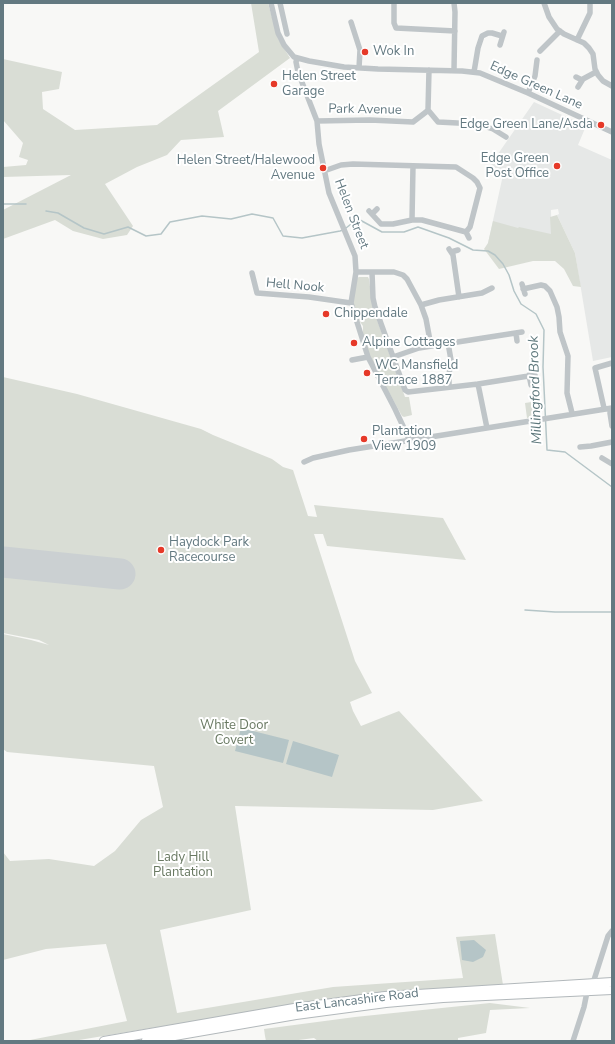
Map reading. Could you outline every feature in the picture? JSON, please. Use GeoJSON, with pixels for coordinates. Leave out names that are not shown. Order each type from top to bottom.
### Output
{"type":"FeatureCollection","features":[{"type":"Feature","properties":{"kind":"highway","name":"East Lancashire Road"},"geometry":{"type":"LineString","coordinates":[[104,1041],[294,1008],[385,996],[612,982]]}},
{"type":"Feature","properties":{"kind":"highway","name":"East Lancashire Road"},"geometry":{"type":"LineString","coordinates":[[146,1041],[296,1016],[386,1003],[443,998],[612,990]]}},
{"type":"Feature","properties":{"kind":"street"},"geometry":{"type":"LineString","coordinates":[[271,3],[276,27],[281,39],[291,54],[297,58]]}},
{"type":"Feature","properties":{"kind":"street"},"geometry":{"type":"LineString","coordinates":[[280,3],[287,34]]}},
{"type":"Feature","properties":{"kind":"street"},"geometry":{"type":"LineString","coordinates":[[394,3],[394,23],[396,28],[455,31]]}},
{"type":"Feature","properties":{"kind":"street"},"geometry":{"type":"LineString","coordinates":[[454,3],[454,70]]}},
{"type":"Feature","properties":{"kind":"street"},"geometry":{"type":"LineString","coordinates":[[544,3],[552,22],[560,31],[586,45],[592,52],[596,72],[603,81],[612,86]]}},
{"type":"Feature","properties":{"kind":"street"},"geometry":{"type":"LineString","coordinates":[[577,40],[590,13],[590,3]]}},
{"type":"Feature","properties":{"kind":"street"},"geometry":{"type":"LineString","coordinates":[[350,26],[360,50],[359,68]]}},
{"type":"Feature","properties":{"kind":"street"},"geometry":{"type":"LineString","coordinates":[[540,51],[560,31]]}},
{"type":"Feature","properties":{"kind":"street"},"geometry":{"type":"LineString","coordinates":[[474,72],[478,48],[482,36],[488,33],[503,34],[500,46]]}},
{"type":"Feature","properties":{"kind":"street","name":"Edge Green Lane"},"geometry":{"type":"LineString","coordinates":[[297,58],[359,68],[454,70],[474,72],[488,76],[612,132]]}},
{"type":"Feature","properties":{"kind":"street","name":"Helen Street"},"geometry":{"type":"LineString","coordinates":[[297,58],[296,62],[298,72],[317,121],[329,193],[355,256],[356,272],[351,303],[368,357],[410,441]]}},
{"type":"Feature","properties":{"kind":"street"},"geometry":{"type":"LineString","coordinates":[[528,94],[536,76],[537,60]]}},
{"type":"Feature","properties":{"kind":"street"},"geometry":{"type":"LineString","coordinates":[[429,70],[428,110],[440,123],[477,124],[493,129],[506,137]]}},
{"type":"Feature","properties":{"kind":"street"},"geometry":{"type":"LineString","coordinates":[[578,87],[582,80],[596,72]]}},
{"type":"Feature","properties":{"kind":"street"},"geometry":{"type":"LineString","coordinates":[[576,77],[582,80]]}},
{"type":"Feature","properties":{"kind":"street","name":"Park Avenue"},"geometry":{"type":"LineString","coordinates":[[317,121],[370,120],[413,122],[428,110]]}},
{"type":"Feature","properties":{"kind":"street"},"geometry":{"type":"LineString","coordinates":[[324,170],[341,165],[353,164],[453,167],[473,178],[477,182],[480,190],[470,228],[466,232]]}},
{"type":"Feature","properties":{"kind":"street"},"geometry":{"type":"LineString","coordinates":[[412,220],[413,166]]}},
{"type":"Feature","properties":{"kind":"street"},"geometry":{"type":"LineString","coordinates":[[377,209],[370,212],[381,224],[386,225],[412,220],[429,221],[466,232]]}},
{"type":"Feature","properties":{"kind":"street"},"geometry":{"type":"LineString","coordinates":[[466,232],[468,238]]}},
{"type":"Feature","properties":{"kind":"street"},"geometry":{"type":"LineString","coordinates":[[458,250],[450,250],[454,264],[459,297]]}},
{"type":"Feature","properties":{"kind":"street"},"geometry":{"type":"LineString","coordinates":[[356,272],[394,272],[403,275],[409,282],[421,305],[426,319],[431,346]]}},
{"type":"Feature","properties":{"kind":"street"},"geometry":{"type":"LineString","coordinates":[[372,272],[373,298],[375,307],[405,390],[411,393],[532,375],[531,385]]}},
{"type":"Feature","properties":{"kind":"street","name":"Hell Nook"},"geometry":{"type":"LineString","coordinates":[[252,273],[257,293],[309,297],[351,303]]}},
{"type":"Feature","properties":{"kind":"street"},"geometry":{"type":"LineString","coordinates":[[523,289],[541,285],[545,286],[550,291],[557,307],[560,332],[568,356],[567,387],[572,413]]}},
{"type":"Feature","properties":{"kind":"street"},"geometry":{"type":"LineString","coordinates":[[421,305],[439,300],[482,293],[492,288]]}},
{"type":"Feature","properties":{"kind":"street"},"geometry":{"type":"LineString","coordinates":[[393,357],[419,348],[519,332],[517,341]]}},
{"type":"Feature","properties":{"kind":"street"},"geometry":{"type":"LineString","coordinates":[[448,343],[451,360],[449,387]]}},
{"type":"Feature","properties":{"kind":"street"},"geometry":{"type":"LineString","coordinates":[[352,360],[368,357]]}},
{"type":"Feature","properties":{"kind":"street"},"geometry":{"type":"LineString","coordinates":[[604,408],[595,368],[612,363]]}},
{"type":"Feature","properties":{"kind":"street"},"geometry":{"type":"LineString","coordinates":[[478,384],[487,428]]}},
{"type":"Feature","properties":{"kind":"street"},"geometry":{"type":"LineString","coordinates":[[304,462],[313,458],[349,450],[604,408],[611,411],[612,426]]}},
{"type":"Feature","properties":{"kind":"street"},"geometry":{"type":"LineString","coordinates":[[580,447],[612,442]]}},
{"type":"Feature","properties":{"kind":"street"},"geometry":{"type":"LineString","coordinates":[[602,458],[611,464],[605,469]]}},
{"type":"Feature","properties":{"kind":"street"},"geometry":{"type":"LineString","coordinates":[[593,983],[608,936],[612,931]]}},
{"type":"Feature","properties":{"kind":"street"},"geometry":{"type":"LineString","coordinates":[[573,1041],[584,1007],[587,992]]}},
{"type":"Feature","properties":{"kind":"shaded area"},"geometry":{"type":"Polygon","coordinates":[[[534,102],[586,126],[578,145],[612,160],[612,357],[593,361],[575,253],[557,215],[559,214],[558,209],[551,210],[552,253],[488,243],[503,175],[491,164],[534,102]]]}},
{"type":"Feature","properties":{"kind":"shaded area"},"geometry":{"type":"Polygon","coordinates":[[[241,728],[289,740],[283,763],[235,751],[241,728]]]}},
{"type":"Feature","properties":{"kind":"shaded area"},"geometry":{"type":"Polygon","coordinates":[[[293,741],[339,755],[332,777],[286,764],[293,741]]]}},
{"type":"Feature","properties":{"kind":"shaded area"},"geometry":{"type":"Polygon","coordinates":[[[474,940],[486,950],[483,957],[473,962],[462,960],[460,941],[474,940]]]}},
{"type":"Feature","properties":{"kind":"green space"},"geometry":{"type":"Polygon","coordinates":[[[251,3],[268,3],[278,39],[290,58],[218,111],[224,137],[181,140],[167,155],[137,167],[105,184],[133,226],[127,235],[103,239],[73,231],[55,220],[3,239],[3,210],[71,175],[3,177],[3,167],[26,165],[28,160],[19,157],[23,143],[3,120],[3,59],[62,72],[59,89],[42,92],[43,109],[75,130],[157,125],[259,52],[251,3]]]}},
{"type":"Feature","properties":{"kind":"green space"},"geometry":{"type":"Polygon","coordinates":[[[557,215],[575,253],[581,287],[573,286],[564,269],[555,261],[533,261],[499,269],[484,249],[488,243],[493,221],[518,228],[551,234],[550,217],[557,215]]]}},
{"type":"Feature","properties":{"kind":"green space"},"geometry":{"type":"Polygon","coordinates":[[[368,277],[369,279],[373,309],[405,397],[409,397],[412,415],[402,416],[369,356],[363,335],[363,326],[358,319],[359,314],[355,310],[353,303],[357,278],[368,277]]]}},
{"type":"Feature","properties":{"kind":"green space"},"geometry":{"type":"Polygon","coordinates":[[[3,377],[77,394],[201,429],[272,459],[283,467],[293,470],[308,516],[317,517],[314,505],[443,518],[466,560],[327,546],[323,534],[314,534],[355,661],[372,693],[350,702],[361,726],[399,711],[483,801],[433,810],[235,806],[251,910],[160,930],[177,1013],[333,987],[463,978],[456,937],[495,934],[503,985],[334,998],[73,1041],[25,1041],[127,1021],[106,944],[46,949],[3,960],[3,852],[10,861],[49,859],[94,866],[115,851],[141,820],[163,807],[154,766],[7,752],[3,749],[3,634],[49,645],[39,640],[3,633],[3,377]]]}},
{"type":"Feature","properties":{"kind":"green space"},"geometry":{"type":"Polygon","coordinates":[[[538,401],[538,416],[527,418],[525,403],[538,401]]]}},
{"type":"Feature","properties":{"kind":"green space"},"geometry":{"type":"Polygon","coordinates":[[[490,1003],[530,1008],[490,1010],[486,1033],[458,1038],[458,1041],[318,1041],[314,1038],[291,1041],[266,1041],[264,1029],[355,1017],[490,1003]]]}},
{"type":"Feature","properties":{"kind":"waterway"},"geometry":{"type":"LineString","coordinates":[[3,204],[26,204]]}},
{"type":"Feature","properties":{"kind":"waterway","name":"Millingford Brook"},"geometry":{"type":"LineString","coordinates":[[46,211],[58,213],[84,228],[104,234],[128,227],[146,236],[161,234],[170,222],[202,216],[231,219],[252,214],[273,218],[283,236],[302,238],[343,230]]}},
{"type":"Feature","properties":{"kind":"waterway","name":"Millingford Brook"},"geometry":{"type":"LineString","coordinates":[[346,228],[355,221],[360,220],[382,232],[404,232],[418,227],[449,238],[473,250],[488,251],[495,255],[503,264],[509,275],[514,291],[521,304],[536,314],[544,330],[543,367],[547,450],[565,452],[612,487]]}},
{"type":"Feature","properties":{"kind":"waterway"},"geometry":{"type":"LineString","coordinates":[[525,610],[555,612],[612,612]]}},
{"type":"Feature","properties":{"kind":"runway"},"geometry":{"type":"LineString","coordinates":[[3,562],[120,574]]}},
{"type":"Feature","properties":{"kind":"place","name":"Wok In"},"geometry":{"type":"Point","coordinates":[365,52]}},
{"type":"Feature","properties":{"kind":"place","name":"Helen Street Garage"},"geometry":{"type":"Point","coordinates":[274,84]}},
{"type":"Feature","properties":{"kind":"place","name":"Edge Green Lane/Asda"},"geometry":{"type":"Point","coordinates":[601,125]}},
{"type":"Feature","properties":{"kind":"place","name":"Edge Green Post Office"},"geometry":{"type":"Point","coordinates":[557,166]}},
{"type":"Feature","properties":{"kind":"place","name":"Helen Street/Halewood Avenue"},"geometry":{"type":"Point","coordinates":[323,168]}},
{"type":"Feature","properties":{"kind":"place","name":"Chippendale"},"geometry":{"type":"Point","coordinates":[326,314]}},
{"type":"Feature","properties":{"kind":"place","name":"Alpine Cottages"},"geometry":{"type":"Point","coordinates":[354,343]}},
{"type":"Feature","properties":{"kind":"place","name":"WC Mansfield Terrace 1887"},"geometry":{"type":"Point","coordinates":[367,373]}},
{"type":"Feature","properties":{"kind":"place","name":"Plantation View 1909"},"geometry":{"type":"Point","coordinates":[364,439]}},
{"type":"Feature","properties":{"kind":"place","name":"Haydock Park Racecourse"},"geometry":{"type":"Point","coordinates":[161,550]}},
{"type":"Feature","properties":{"kind":"park label","name":"White Door Covert"},"geometry":{"type":"Point","coordinates":[234,734]}},
{"type":"Feature","properties":{"kind":"park label","name":"Lady Hill Plantation"},"geometry":{"type":"Point","coordinates":[183,866]}}]}
